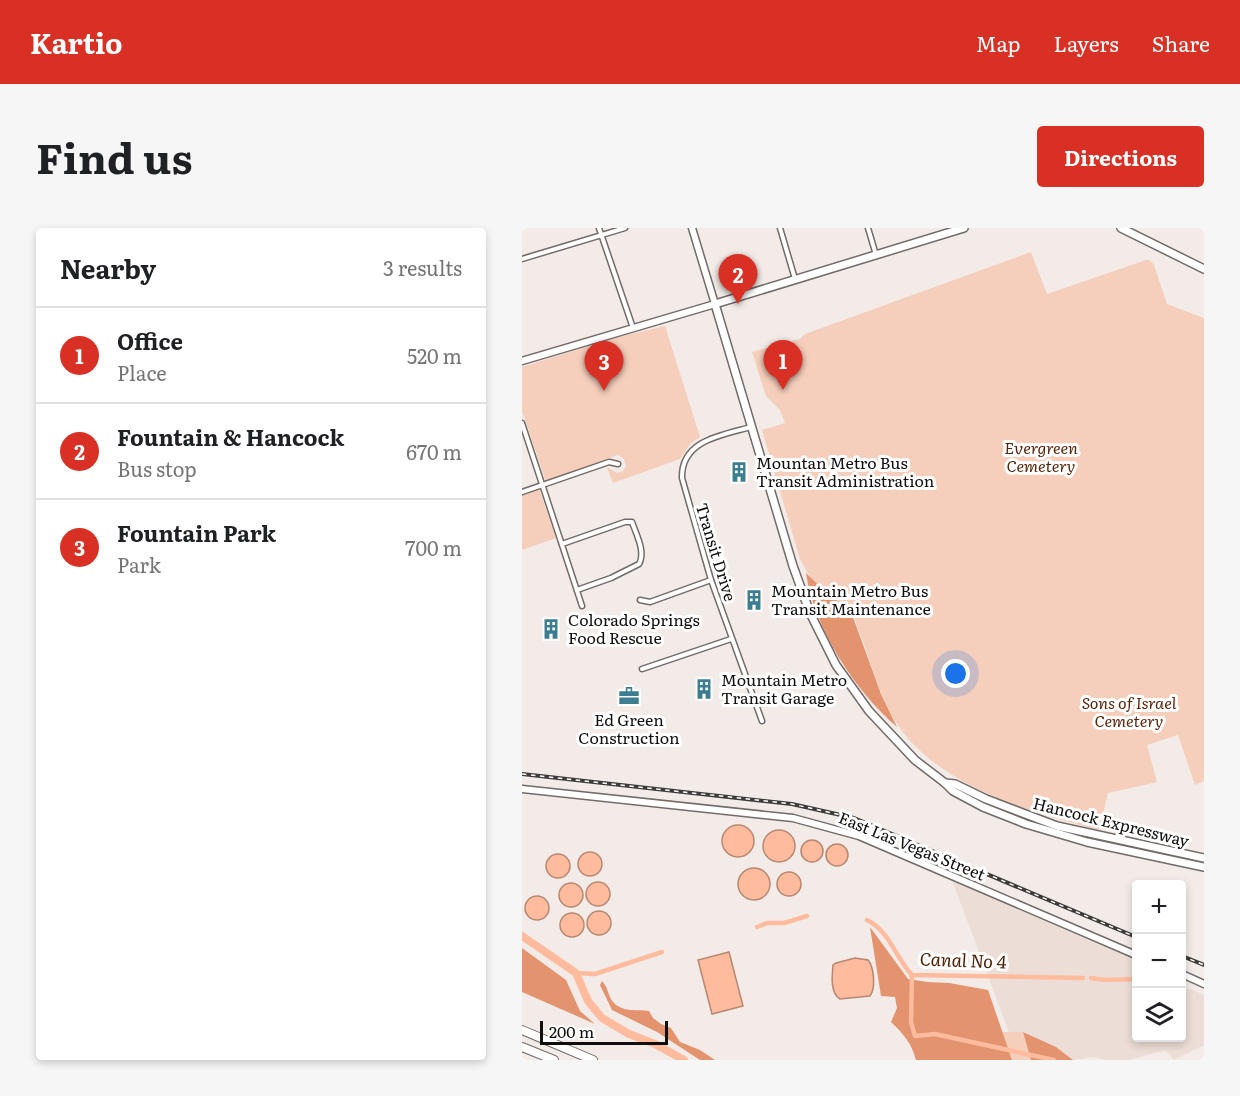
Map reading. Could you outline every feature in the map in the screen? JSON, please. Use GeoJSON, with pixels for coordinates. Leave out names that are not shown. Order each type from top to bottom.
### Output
{"type":"FeatureCollection","features":[{"type":"Feature","properties":{"kind":"highway"},"geometry":{"type":"LineString","coordinates":[[522,1030],[593,1060]]}},
{"type":"Feature","properties":{"kind":"highway"},"geometry":{"type":"LineString","coordinates":[[524,1048],[546,1060]]}},
{"type":"Feature","properties":{"kind":"highway"},"geometry":{"type":"LineString","coordinates":[[524,1048],[554,1060]]}},
{"type":"Feature","properties":{"kind":"main road"},"geometry":{"type":"LineString","coordinates":[[715,304],[954,229],[964,228]]}},
{"type":"Feature","properties":{"kind":"main road"},"geometry":{"type":"LineString","coordinates":[[1121,228],[1204,268]]}},
{"type":"Feature","properties":{"kind":"main road","name":"Hancock Expressway"},"geometry":{"type":"LineString","coordinates":[[715,304],[800,586],[815,626],[836,665],[883,728],[915,760],[953,791],[973,802],[1036,827],[1087,843],[1204,867]]}},
{"type":"Feature","properties":{"kind":"main road","name":"Hancock Expressway"},"geometry":{"type":"LineString","coordinates":[[945,783],[955,784],[986,800],[1057,826],[1204,858]]}},
{"type":"Feature","properties":{"kind":"street"},"geometry":{"type":"LineString","coordinates":[[599,228],[633,328]]}},
{"type":"Feature","properties":{"kind":"street"},"geometry":{"type":"LineString","coordinates":[[522,259],[625,228]]}},
{"type":"Feature","properties":{"kind":"street"},"geometry":{"type":"LineString","coordinates":[[522,361],[715,304],[692,228]]}},
{"type":"Feature","properties":{"kind":"street"},"geometry":{"type":"LineString","coordinates":[[780,228],[795,279]]}},
{"type":"Feature","properties":{"kind":"street"},"geometry":{"type":"LineString","coordinates":[[868,228],[876,255]]}},
{"type":"Feature","properties":{"kind":"street"},"geometry":{"type":"LineString","coordinates":[[522,423],[582,606]]}},
{"type":"Feature","properties":{"kind":"street","name":"Transit Drive"},"geometry":{"type":"LineString","coordinates":[[751,427],[702,442],[690,452],[683,465],[684,486],[711,580],[762,722]]}},
{"type":"Feature","properties":{"kind":"street"},"geometry":{"type":"LineString","coordinates":[[522,492],[609,462],[618,464]]}},
{"type":"Feature","properties":{"kind":"street"},"geometry":{"type":"LineString","coordinates":[[562,544],[625,522],[632,522],[641,551],[642,560],[639,564],[611,578],[577,590]]}},
{"type":"Feature","properties":{"kind":"street"},"geometry":{"type":"LineString","coordinates":[[640,600],[650,602],[711,580]]}},
{"type":"Feature","properties":{"kind":"street"},"geometry":{"type":"LineString","coordinates":[[642,669],[731,639]]}},
{"type":"Feature","properties":{"kind":"street","name":"East Las Vegas Street"},"geometry":{"type":"LineString","coordinates":[[522,789],[794,818],[820,824],[859,836],[1132,953]]}},
{"type":"Feature","properties":{"kind":"street"},"geometry":{"type":"LineString","coordinates":[[1186,976],[1204,984]]}},
{"type":"Feature","properties":{"kind":"shaded area"},"geometry":{"type":"Polygon","coordinates":[[[806,573],[831,597],[850,609],[881,694],[897,727],[866,695],[839,657],[818,615],[810,594],[806,573]]]}},
{"type":"Feature","properties":{"kind":"shaded area"},"geometry":{"type":"Polygon","coordinates":[[[738,825],[750,829],[754,841],[750,853],[738,857],[726,853],[722,841],[726,829],[738,825]]]}},
{"type":"Feature","properties":{"kind":"shaded area"},"geometry":{"type":"Polygon","coordinates":[[[779,830],[791,834],[795,846],[791,858],[779,862],[767,858],[763,846],[767,834],[779,830]]]}},
{"type":"Feature","properties":{"kind":"shaded area"},"geometry":{"type":"Polygon","coordinates":[[[812,840],[820,843],[823,851],[820,859],[812,862],[804,859],[801,851],[804,843],[812,840]]]}},
{"type":"Feature","properties":{"kind":"shaded area"},"geometry":{"type":"Polygon","coordinates":[[[837,844],[845,847],[848,855],[845,863],[837,866],[829,863],[826,855],[829,847],[837,844]]]}},
{"type":"Feature","properties":{"kind":"shaded area"},"geometry":{"type":"Polygon","coordinates":[[[590,852],[598,856],[602,864],[598,872],[590,876],[582,872],[578,864],[582,856],[590,852]]]}},
{"type":"Feature","properties":{"kind":"shaded area"},"geometry":{"type":"Polygon","coordinates":[[[558,854],[566,858],[570,866],[566,874],[558,878],[550,874],[546,866],[550,858],[558,854]]]}},
{"type":"Feature","properties":{"kind":"shaded area"},"geometry":{"type":"Polygon","coordinates":[[[754,868],[766,872],[770,884],[766,896],[754,900],[742,896],[738,884],[742,872],[754,868]]]}},
{"type":"Feature","properties":{"kind":"shaded area"},"geometry":{"type":"Polygon","coordinates":[[[789,872],[794,873],[800,879],[800,889],[794,895],[789,896],[784,895],[778,889],[777,884],[778,879],[784,873],[789,872]]]}},
{"type":"Feature","properties":{"kind":"shaded area"},"geometry":{"type":"Polygon","coordinates":[[[952,880],[1132,958],[1132,1042],[1186,1042],[1186,989],[1204,995],[1204,1045],[1174,1060],[1166,1050],[1129,1060],[1107,1060],[1093,1057],[1073,1060],[1056,1047],[1023,1032],[1009,1032],[952,880]]]}},
{"type":"Feature","properties":{"kind":"shaded area"},"geometry":{"type":"Polygon","coordinates":[[[598,882],[606,886],[610,894],[606,902],[598,906],[590,902],[586,894],[590,886],[598,882]]]}},
{"type":"Feature","properties":{"kind":"shaded area"},"geometry":{"type":"Polygon","coordinates":[[[571,883],[579,887],[583,895],[579,903],[571,907],[563,903],[559,895],[563,887],[571,883]]]}},
{"type":"Feature","properties":{"kind":"shaded area"},"geometry":{"type":"Polygon","coordinates":[[[537,896],[545,900],[549,908],[545,916],[537,920],[529,916],[525,908],[529,900],[537,896]]]}},
{"type":"Feature","properties":{"kind":"shaded area"},"geometry":{"type":"Polygon","coordinates":[[[599,911],[607,915],[611,923],[607,931],[599,935],[591,931],[587,923],[591,915],[599,911]]]}},
{"type":"Feature","properties":{"kind":"shaded area"},"geometry":{"type":"Polygon","coordinates":[[[572,913],[580,917],[584,925],[580,933],[572,937],[564,933],[560,925],[564,917],[572,913]]]}},
{"type":"Feature","properties":{"kind":"shaded area"},"geometry":{"type":"Polygon","coordinates":[[[870,927],[908,979],[988,990],[1012,1060],[916,1060],[907,1039],[891,1022],[897,1008],[895,997],[881,996],[870,927]]]}},
{"type":"Feature","properties":{"kind":"shaded area"},"geometry":{"type":"Polygon","coordinates":[[[522,948],[566,980],[580,1011],[595,1024],[522,992],[522,948]]]}},
{"type":"Feature","properties":{"kind":"shaded area"},"geometry":{"type":"Polygon","coordinates":[[[729,952],[743,1006],[712,1014],[698,960],[729,952]]]}},
{"type":"Feature","properties":{"kind":"shaded area"},"geometry":{"type":"Polygon","coordinates":[[[855,958],[868,960],[872,967],[874,978],[872,992],[870,996],[840,999],[833,989],[833,965],[855,958]]]}},
{"type":"Feature","properties":{"kind":"shaded area"},"geometry":{"type":"Polygon","coordinates":[[[602,981],[611,1000],[621,1008],[649,1011],[653,1018],[671,1028],[680,1042],[700,1050],[715,1060],[700,1060],[657,1032],[612,1010],[600,985],[602,981]]]}},
{"type":"Feature","properties":{"kind":"shaded area"},"geometry":{"type":"Polygon","coordinates":[[[1023,1032],[1056,1047],[1073,1060],[1031,1060],[1023,1032]]]}},
{"type":"Feature","properties":{"kind":"green space","name":"Evergreen Cemetery"},"geometry":{"type":"Polygon","coordinates":[[[1031,252],[1047,294],[1150,260],[1154,265],[1167,304],[1204,318],[1204,781],[1195,785],[1178,735],[1147,745],[1157,782],[1108,793],[1099,830],[1009,803],[979,790],[925,756],[904,734],[884,699],[851,610],[822,590],[809,575],[800,559],[762,430],[785,423],[780,410],[766,396],[752,352],[800,339],[805,334],[1031,252]]]}},
{"type":"Feature","properties":{"kind":"green space"},"geometry":{"type":"Polygon","coordinates":[[[665,326],[700,437],[690,444],[680,459],[613,483],[607,467],[617,473],[623,471],[626,466],[624,459],[618,455],[547,481],[522,411],[522,367],[615,338],[665,326]]]}},
{"type":"Feature","properties":{"kind":"green space"},"geometry":{"type":"Polygon","coordinates":[[[539,489],[556,538],[522,550],[522,495],[539,489]]]}},
{"type":"Feature","properties":{"kind":"green space"},"geometry":{"type":"Polygon","coordinates":[[[1002,1032],[1023,1032],[1031,1060],[1012,1060],[1002,1032]]]}},
{"type":"Feature","properties":{"kind":"waterway","name":"Canal No 4"},"geometry":{"type":"LineString","coordinates":[[757,927],[767,923],[784,923],[807,916]]}},
{"type":"Feature","properties":{"kind":"waterway","name":"Canal No 4"},"geometry":{"type":"LineString","coordinates":[[867,920],[887,938],[912,975],[1083,978]]}},
{"type":"Feature","properties":{"kind":"waterway"},"geometry":{"type":"LineString","coordinates":[[522,936],[576,973],[588,1001],[602,1018],[629,1034],[655,1044],[684,1060]]}},
{"type":"Feature","properties":{"kind":"waterway","name":"Canal No 4"},"geometry":{"type":"LineString","coordinates":[[576,973],[595,974],[662,952]]}},
{"type":"Feature","properties":{"kind":"waterway"},"geometry":{"type":"LineString","coordinates":[[912,975],[911,1022],[915,1036],[935,1034],[1054,1060]]}},
{"type":"Feature","properties":{"kind":"waterway","name":"Canal No 4"},"geometry":{"type":"LineString","coordinates":[[1091,978],[1132,979]]}},
{"type":"Feature","properties":{"kind":"railway"},"geometry":{"type":"LineString","coordinates":[[522,774],[792,804],[854,818],[1132,935]]}},
{"type":"Feature","properties":{"kind":"railway"},"geometry":{"type":"LineString","coordinates":[[1186,958],[1204,965]]}},
{"type":"Feature","properties":{"kind":"place","name":"Fountain & Hancock"},"geometry":{"type":"Point","coordinates":[738,304]}},
{"type":"Feature","properties":{"kind":"place","name":"Office"},"geometry":{"type":"Point","coordinates":[783,390]}},
{"type":"Feature","properties":{"kind":"place","name":"Fountain Park"},"geometry":{"type":"Point","coordinates":[604,391]}},
{"type":"Feature","properties":{"kind":"place","name":"Mountan Metro Bus Transit Administration"},"geometry":{"type":"Point","coordinates":[739,472]}},
{"type":"Feature","properties":{"kind":"place","name":"Mountain Metro Bus Transit Maintenance"},"geometry":{"type":"Point","coordinates":[754,600]}},
{"type":"Feature","properties":{"kind":"place","name":"Colorado Springs Food Rescue"},"geometry":{"type":"Point","coordinates":[551,629]}},
{"type":"Feature","properties":{"kind":"place","name":"Mountain Metro Transit Garage"},"geometry":{"type":"Point","coordinates":[704,689]}},
{"type":"Feature","properties":{"kind":"place","name":"Ed Green Construction"},"geometry":{"type":"Point","coordinates":[629,696]}},
{"type":"Feature","properties":{"kind":"park label","name":"Sons of Israel Cemetery"},"geometry":{"type":"Point","coordinates":[1129,712]}}]}
